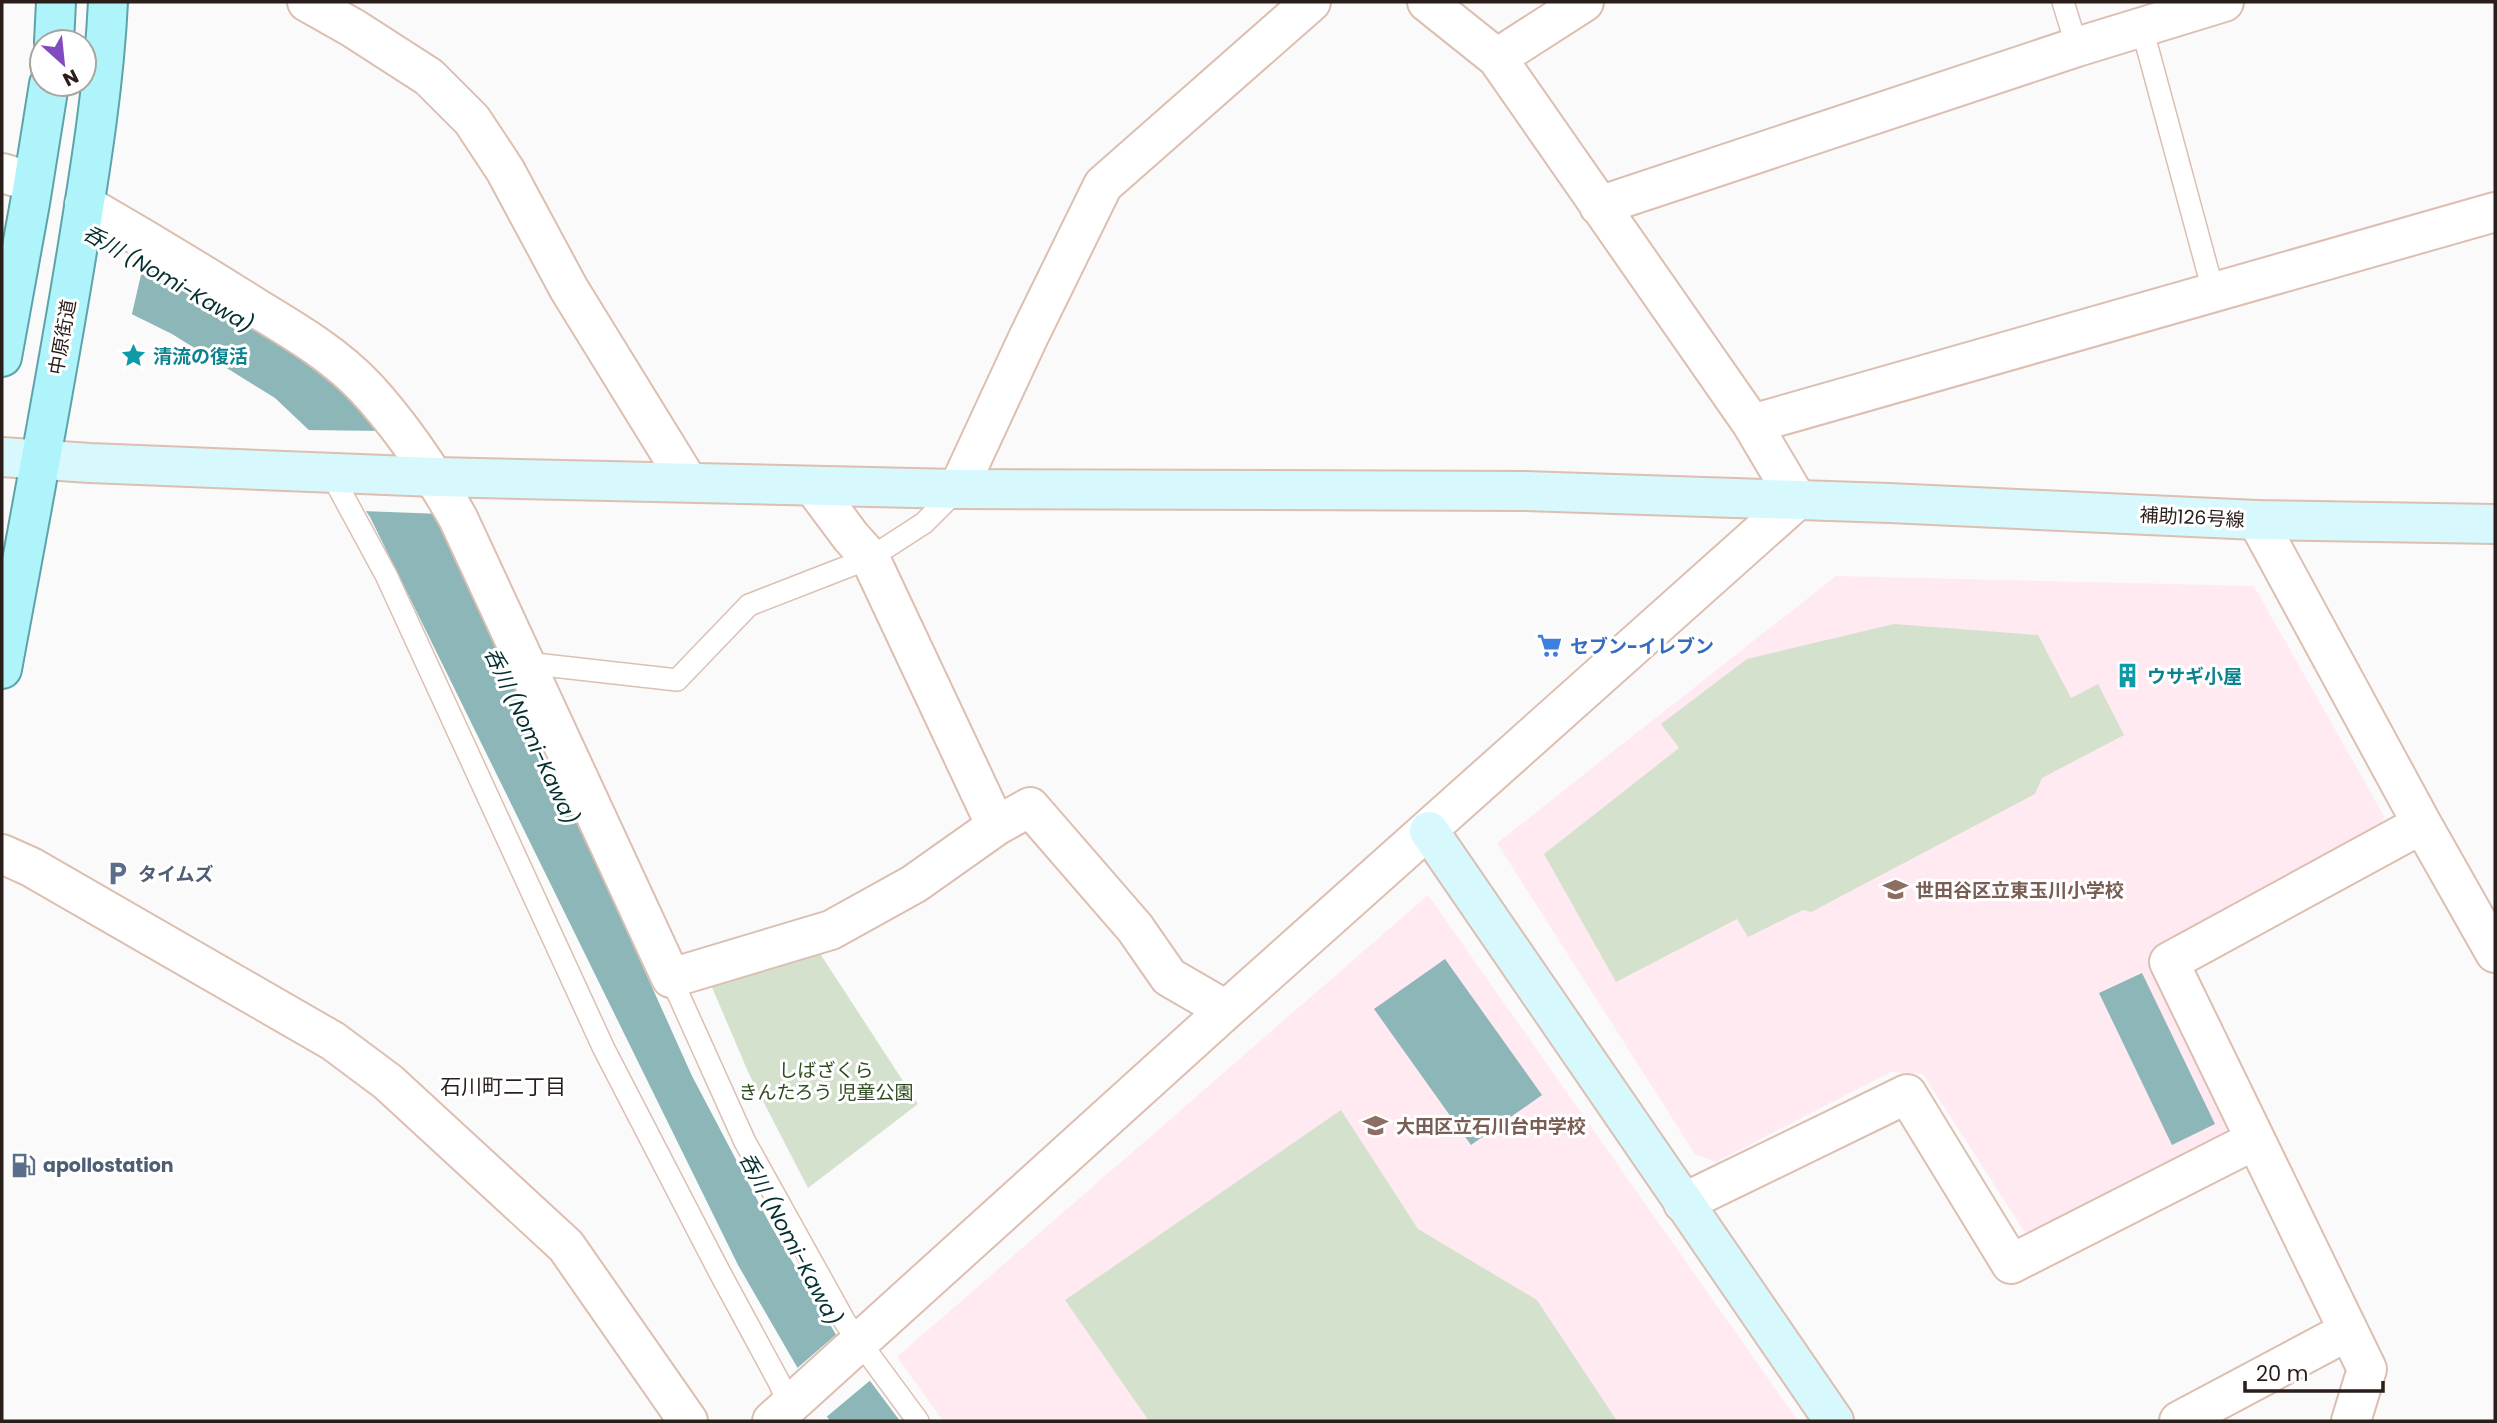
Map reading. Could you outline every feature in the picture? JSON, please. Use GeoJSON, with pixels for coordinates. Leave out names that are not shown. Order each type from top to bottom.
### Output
{"type":"FeatureCollection","features":[{"type":"Feature","properties":{"kind":"main road"},"geometry":{"type":"LineString","coordinates":[[55,28],[56,2]]}},
{"type":"Feature","properties":{"kind":"main road","name":"中原街道"},"geometry":{"type":"LineString","coordinates":[[2,669],[67,315],[97,123],[108,2]]}},
{"type":"Feature","properties":{"kind":"main road"},"geometry":{"type":"LineString","coordinates":[[2,357],[22,186],[45,98]]}},
{"type":"Feature","properties":{"kind":"street"},"geometry":{"type":"LineString","coordinates":[[307,2],[429,76],[472,120],[505,170],[569,289],[688,482]]}},
{"type":"Feature","properties":{"kind":"street"},"geometry":{"type":"LineString","coordinates":[[958,489],[1103,186],[1311,2]]}},
{"type":"Feature","properties":{"kind":"street"},"geometry":{"type":"LineString","coordinates":[[789,1412],[854,1349],[1226,1010],[1797,500],[1752,424],[1497,58],[1427,2]]}},
{"type":"Feature","properties":{"kind":"street"},"geometry":{"type":"LineString","coordinates":[[1497,58],[1584,2]]}},
{"type":"Feature","properties":{"kind":"street"},"geometry":{"type":"LineString","coordinates":[[1599,206],[2077,47],[2224,2]]}},
{"type":"Feature","properties":{"kind":"street"},"geometry":{"type":"LineString","coordinates":[[1752,424],[2495,212]]}},
{"type":"Feature","properties":{"kind":"street"},"geometry":{"type":"LineString","coordinates":[[83,213],[230,290],[324,352],[365,387],[409,440],[458,518],[671,978],[831,930],[914,884],[996,826],[1030,807],[1135,928],[1169,977],[1226,1010]]}},
{"type":"Feature","properties":{"kind":"street","name":"補助126号線"},"geometry":{"type":"LineString","coordinates":[[2,457],[128,465],[430,477],[958,489],[1525,491],[1889,503],[2257,520],[2495,524]]}},
{"type":"Feature","properties":{"kind":"street"},"geometry":{"type":"LineString","coordinates":[[813,486],[870,558],[996,826]]}},
{"type":"Feature","properties":{"kind":"street"},"geometry":{"type":"LineString","coordinates":[[2257,520],[2422,824],[2491,936]]}},
{"type":"Feature","properties":{"kind":"street"},"geometry":{"type":"LineString","coordinates":[[2351,1421],[2367,1369],[2169,962],[2422,824]]}},
{"type":"Feature","properties":{"kind":"street"},"geometry":{"type":"LineString","coordinates":[[1429,831],[1833,1421]]}},
{"type":"Feature","properties":{"kind":"street"},"geometry":{"type":"LineString","coordinates":[[2,854],[42,873],[311,1028],[388,1082],[566,1246],[688,1421]]}},
{"type":"Feature","properties":{"kind":"street"},"geometry":{"type":"LineString","coordinates":[[1683,1203],[1907,1094],[2011,1264],[2255,1140]]}},
{"type":"Feature","properties":{"kind":"street"},"geometry":{"type":"LineString","coordinates":[[2179,1421],[2348,1331]]}},
{"type":"Feature","properties":{"kind":"lane"},"geometry":{"type":"LineString","coordinates":[[2063,2],[2077,47]]}},
{"type":"Feature","properties":{"kind":"lane"},"geometry":{"type":"LineString","coordinates":[[2143,28],[2214,294]]}},
{"type":"Feature","properties":{"kind":"lane"},"geometry":{"type":"LineString","coordinates":[[330,472],[386,575],[604,1049],[779,1382],[789,1412]]}},
{"type":"Feature","properties":{"kind":"lane"},"geometry":{"type":"LineString","coordinates":[[526,663],[677,680],[749,605],[870,558],[924,523],[958,489]]}},
{"type":"Feature","properties":{"kind":"lane"},"geometry":{"type":"LineString","coordinates":[[671,978],[746,1142],[839,1310],[854,1349],[918,1421]]}},
{"type":"Feature","properties":{"kind":"shaded area","name":"世田谷区立東玉川小学校"},"geometry":{"type":"Polygon","coordinates":[[[1836,576],[2254,586],[2384,816],[2381,827],[2176,936],[2150,956],[2235,1134],[2036,1234],[2024,1231],[1923,1074],[1891,1072],[1716,1162],[1695,1154],[1497,843],[1836,576]]]}},
{"type":"Feature","properties":{"kind":"shaded area","name":"大田区立石川台中学校"},"geometry":{"type":"Polygon","coordinates":[[[1428,895],[1798,1421],[943,1421],[897,1357],[1428,895]]]}},
{"type":"Feature","properties":{"kind":"green space"},"geometry":{"type":"Polygon","coordinates":[[[1894,624],[2038,635],[2071,698],[2098,684],[2124,735],[2042,778],[2035,794],[1811,912],[1803,910],[1748,937],[1737,919],[1616,982],[1544,854],[1679,748],[1661,724],[1747,659],[1894,624]]]}},
{"type":"Feature","properties":{"kind":"green space","name":"しばざくら きんたろう 児童公園"},"geometry":{"type":"Polygon","coordinates":[[[819,952],[918,1104],[808,1188],[749,1074],[711,985],[819,952]]]}},
{"type":"Feature","properties":{"kind":"green space"},"geometry":{"type":"Polygon","coordinates":[[[1341,1110],[1418,1229],[1537,1300],[1617,1421],[1149,1421],[1065,1300],[1341,1110]]]}},
{"type":"Feature","properties":{"kind":"water","name":"呑川 (Nomi-Kawa)"},"geometry":{"type":"Polygon","coordinates":[[[2,250],[147,257],[330,376],[367,414],[442,520],[692,1076],[771,1226],[838,1338],[900,1421],[830,1421],[819,1405],[738,1265],[370,517],[313,434],[275,398],[172,334],[2,250]]]}},
{"type":"Feature","properties":{"kind":"water"},"geometry":{"type":"Polygon","coordinates":[[[1445,959],[1542,1095],[1471,1145],[1374,1009],[1445,959]]]}},
{"type":"Feature","properties":{"kind":"water"},"geometry":{"type":"Polygon","coordinates":[[[2142,973],[2215,1124],[2172,1145],[2099,993],[2142,973]]]}},
{"type":"Feature","properties":{"kind":"pier"},"geometry":{"type":"Polygon","coordinates":[[[2,188],[146,253],[131,318],[2,254],[2,188]]]}},
{"type":"Feature","properties":{"kind":"pier"},"geometry":{"type":"Polygon","coordinates":[[[304,430],[387,431],[442,514],[362,511],[304,430]]]}},
{"type":"Feature","properties":{"kind":"pier"},"geometry":{"type":"Polygon","coordinates":[[[839,1332],[873,1378],[824,1419],[795,1370],[839,1332]]]}},
{"type":"Feature","properties":{"kind":"place","name":"清流の復活"},"geometry":{"type":"Point","coordinates":[133,356]}},
{"type":"Feature","properties":{"kind":"place","name":"セブン-イレブン"},"geometry":{"type":"Point","coordinates":[1550,646]}},
{"type":"Feature","properties":{"kind":"place","name":"ウサギ小屋"},"geometry":{"type":"Point","coordinates":[2127,676]}},
{"type":"Feature","properties":{"kind":"place","name":"タイムズ"},"geometry":{"type":"Point","coordinates":[118,874]}},
{"type":"Feature","properties":{"kind":"place","name":"世田谷区立東玉川小学校"},"geometry":{"type":"Point","coordinates":[1895,890]}},
{"type":"Feature","properties":{"kind":"place","name":"大田区立石川台中学校"},"geometry":{"type":"Point","coordinates":[1376,1126]}},
{"type":"Feature","properties":{"kind":"place","name":"apollostation"},"geometry":{"type":"Point","coordinates":[23,1165]}},
{"type":"Feature","properties":{"kind":"district","name":"石川町二丁目"},"geometry":{"type":"Point","coordinates":[503,1087]}}]}
